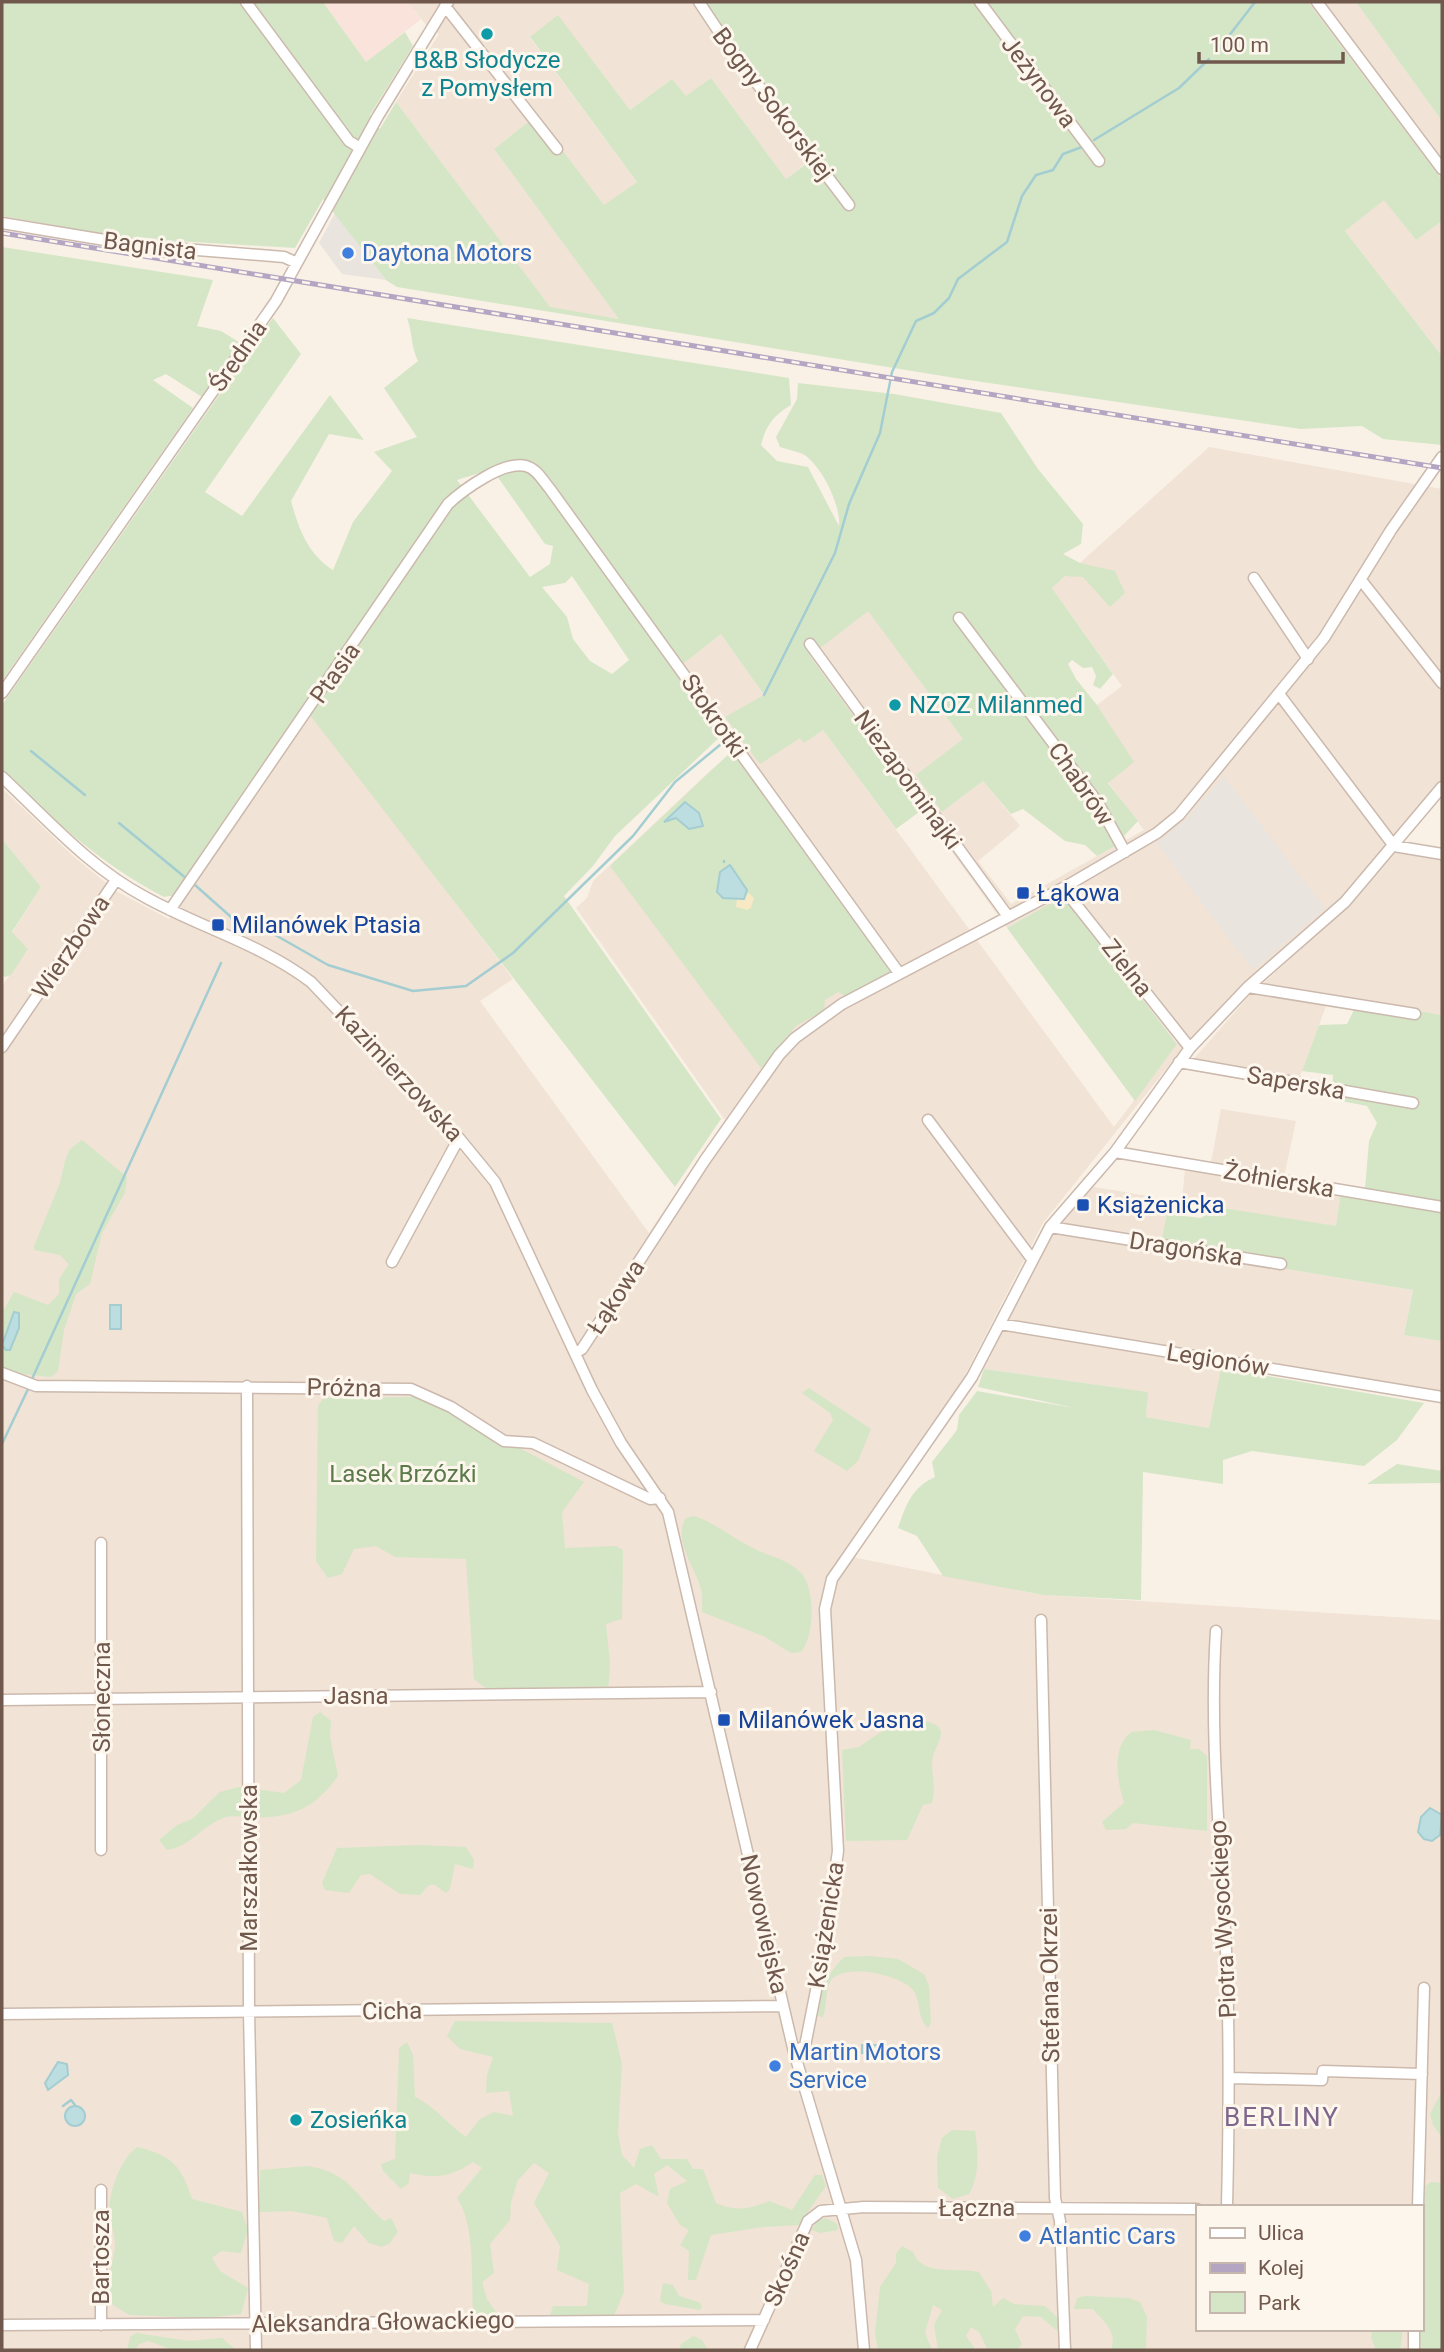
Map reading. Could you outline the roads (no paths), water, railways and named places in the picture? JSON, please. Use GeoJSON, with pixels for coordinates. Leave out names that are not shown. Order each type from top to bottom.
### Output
{"type":"FeatureCollection","features":[{"type":"Feature","properties":{"kind":"street"},"geometry":{"type":"LineString","coordinates":[[246,2],[349,141],[360,148]]}},
{"type":"Feature","properties":{"kind":"street","name":"Bogny Sokorskiej"},"geometry":{"type":"LineString","coordinates":[[699,2],[731,50],[849,205]]}},
{"type":"Feature","properties":{"kind":"street","name":"Jeżynowa"},"geometry":{"type":"LineString","coordinates":[[980,2],[1099,161]]}},
{"type":"Feature","properties":{"kind":"street"},"geometry":{"type":"LineString","coordinates":[[1317,2],[1442,169]]}},
{"type":"Feature","properties":{"kind":"street"},"geometry":{"type":"LineString","coordinates":[[447,4],[557,149]]}},
{"type":"Feature","properties":{"kind":"street","name":"Średnia"},"geometry":{"type":"LineString","coordinates":[[2,693],[271,309],[360,148],[447,4]]}},
{"type":"Feature","properties":{"kind":"street","name":"Bagnista"},"geometry":{"type":"LineString","coordinates":[[2,223],[135,245],[284,257],[297,262]]}},
{"type":"Feature","properties":{"kind":"street","name":"Łąkowa"},"geometry":{"type":"LineString","coordinates":[[575,1353],[582,1349],[705,1160],[779,1055],[796,1038],[842,1004],[1007,915],[1063,888],[1125,852],[1180,815],[1308,659],[1442,457]]}},
{"type":"Feature","properties":{"kind":"street","name":"Ptasia"},"geometry":{"type":"LineString","coordinates":[[170,910],[448,504],[462,491],[485,478],[513,466],[523,465]]}},
{"type":"Feature","properties":{"kind":"street","name":"Stokrotki"},"geometry":{"type":"LineString","coordinates":[[523,465],[535,471],[550,489],[900,973]]}},
{"type":"Feature","properties":{"kind":"street"},"geometry":{"type":"LineString","coordinates":[[1254,578],[1308,659]]}},
{"type":"Feature","properties":{"kind":"street"},"geometry":{"type":"LineString","coordinates":[[1361,580],[1442,683]]}},
{"type":"Feature","properties":{"kind":"street","name":"Chabrów"},"geometry":{"type":"LineString","coordinates":[[959,618],[1098,803],[1125,852]]}},
{"type":"Feature","properties":{"kind":"street","name":"Niezapominajki"},"geometry":{"type":"LineString","coordinates":[[810,644],[1007,915]]}},
{"type":"Feature","properties":{"kind":"street"},"geometry":{"type":"LineString","coordinates":[[1279,694],[1394,846],[1442,854]]}},
{"type":"Feature","properties":{"kind":"street","name":"Kazimierzowska"},"geometry":{"type":"LineString","coordinates":[[2,777],[74,847],[116,880],[170,910],[285,964],[311,982],[483,1164],[504,1198],[575,1353],[621,1443],[660,1498]]}},
{"type":"Feature","properties":{"kind":"street","name":"Książenicka"},"geometry":{"type":"LineString","coordinates":[[794,2052],[805,2046],[837,1873],[825,1609],[832,1579],[972,1377],[1050,1227],[1115,1152],[1190,1048],[1248,987],[1345,902],[1442,787]]}},
{"type":"Feature","properties":{"kind":"street","name":"Wierzbowa"},"geometry":{"type":"LineString","coordinates":[[2,1047],[116,880]]}},
{"type":"Feature","properties":{"kind":"street","name":"Zielna"},"geometry":{"type":"LineString","coordinates":[[1063,888],[1190,1048]]}},
{"type":"Feature","properties":{"kind":"street"},"geometry":{"type":"LineString","coordinates":[[1248,987],[1415,1014]]}},
{"type":"Feature","properties":{"kind":"street","name":"Saperska"},"geometry":{"type":"LineString","coordinates":[[1180,1062],[1413,1103]]}},
{"type":"Feature","properties":{"kind":"street"},"geometry":{"type":"LineString","coordinates":[[928,1120],[1032,1259]]}},
{"type":"Feature","properties":{"kind":"street"},"geometry":{"type":"LineString","coordinates":[[391,1262],[459,1138]]}},
{"type":"Feature","properties":{"kind":"street","name":"Żołnierska"},"geometry":{"type":"LineString","coordinates":[[1115,1152],[1442,1207]]}},
{"type":"Feature","properties":{"kind":"street","name":"Dragońska"},"geometry":{"type":"LineString","coordinates":[[1050,1227],[1281,1264]]}},
{"type":"Feature","properties":{"kind":"street","name":"Legionów"},"geometry":{"type":"LineString","coordinates":[[1000,1324],[1439,1397]]}},
{"type":"Feature","properties":{"kind":"street","name":"Próżna"},"geometry":{"type":"LineString","coordinates":[[2,1373],[36,1386],[411,1389],[451,1407],[504,1441],[533,1443],[650,1499],[660,1498]]}},
{"type":"Feature","properties":{"kind":"street","name":"Marszałkowska"},"geometry":{"type":"LineString","coordinates":[[247,1386],[249,2012],[256,2350]]}},
{"type":"Feature","properties":{"kind":"street","name":"Nowowiejska"},"geometry":{"type":"LineString","coordinates":[[660,1498],[674,1533],[794,2052],[859,2275],[864,2350]]}},
{"type":"Feature","properties":{"kind":"street","name":"Słoneczna"},"geometry":{"type":"LineString","coordinates":[[101,1543],[101,1850]]}},
{"type":"Feature","properties":{"kind":"street","name":"Stefana Okrzei"},"geometry":{"type":"LineString","coordinates":[[1041,1620],[1056,2208],[1060,2221],[1065,2350]]}},
{"type":"Feature","properties":{"kind":"street","name":"Piotra Wysockiego"},"geometry":{"type":"LineString","coordinates":[[1216,1631],[1212,1700],[1230,2078],[1227,2205]]}},
{"type":"Feature","properties":{"kind":"street","name":"Jasna"},"geometry":{"type":"LineString","coordinates":[[2,1700],[711,1692]]}},
{"type":"Feature","properties":{"kind":"street"},"geometry":{"type":"LineString","coordinates":[[1418,2205],[1424,1988]]}},
{"type":"Feature","properties":{"kind":"street","name":"Cicha"},"geometry":{"type":"LineString","coordinates":[[2,2014],[783,2006]]}},
{"type":"Feature","properties":{"kind":"street"},"geometry":{"type":"LineString","coordinates":[[1230,2078],[1322,2080],[1323,2071],[1422,2074]]}},
{"type":"Feature","properties":{"kind":"street","name":"Bartosza"},"geometry":{"type":"LineString","coordinates":[[100,2190],[101,2325]]}},
{"type":"Feature","properties":{"kind":"street","name":"Łączna"},"geometry":{"type":"LineString","coordinates":[[840,2208],[1196,2210]]}},
{"type":"Feature","properties":{"kind":"street","name":"Skośna"},"geometry":{"type":"LineString","coordinates":[[750,2350],[808,2221],[821,2211],[840,2208]]}},
{"type":"Feature","properties":{"kind":"street","name":"Aleksandra Głowackiego"},"geometry":{"type":"LineString","coordinates":[[2,2325],[764,2320]]}},
{"type":"Feature","properties":{"kind":"street"},"geometry":{"type":"LineString","coordinates":[[1414,2331],[1414,2350]]}},
{"type":"Feature","properties":{"kind":"water"},"geometry":{"type":"Polygon","coordinates":[[[685,802],[699,813],[703,826],[689,829],[676,818],[664,822],[685,802]]]}},
{"type":"Feature","properties":{"kind":"water"},"geometry":{"type":"Polygon","coordinates":[[[730,865],[747,890],[744,899],[723,898],[717,892],[720,872],[730,865]]]}},
{"type":"Feature","properties":{"kind":"water"},"geometry":{"type":"Polygon","coordinates":[[[110,1305],[121,1305],[121,1329],[110,1329],[110,1305]]]}},
{"type":"Feature","properties":{"kind":"water"},"geometry":{"type":"Polygon","coordinates":[[[14,1312],[19,1313],[19,1328],[10,1350],[6,1350],[2,1345],[14,1312]]]}},
{"type":"Feature","properties":{"kind":"water"},"geometry":{"type":"Polygon","coordinates":[[[1430,1808],[1442,1815],[1440,1835],[1432,1841],[1424,1839],[1418,1832],[1421,1817],[1430,1808]]]}},
{"type":"Feature","properties":{"kind":"water"},"geometry":{"type":"Polygon","coordinates":[[[862,2045],[885,2045],[885,2053],[862,2053],[862,2045]]]}},
{"type":"Feature","properties":{"kind":"water"},"geometry":{"type":"Polygon","coordinates":[[[58,2062],[67,2064],[68,2075],[48,2090],[45,2083],[58,2062]]]}},
{"type":"Feature","properties":{"kind":"water"},"geometry":{"type":"Polygon","coordinates":[[[75,2106],[82,2109],[85,2116],[82,2123],[75,2126],[68,2123],[65,2116],[68,2109],[75,2106]]]}},
{"type":"Feature","properties":{"kind":"waterway"},"geometry":{"type":"LineString","coordinates":[[1218,50],[1255,2]]}},
{"type":"Feature","properties":{"kind":"waterway"},"geometry":{"type":"LineString","coordinates":[[1094,140],[1179,88],[1209,59]]}},
{"type":"Feature","properties":{"kind":"waterway"},"geometry":{"type":"LineString","coordinates":[[764,695],[835,553],[849,504],[880,433],[892,372],[916,321],[934,313],[949,298],[958,279],[1007,242],[1022,196],[1036,175],[1053,170],[1063,154],[1082,147]]}},
{"type":"Feature","properties":{"kind":"waterway"},"geometry":{"type":"LineString","coordinates":[[233,931],[235,927],[256,924],[328,965],[413,991],[466,986],[513,953],[633,836],[675,782],[726,740]]}},
{"type":"Feature","properties":{"kind":"waterway"},"geometry":{"type":"LineString","coordinates":[[31,751],[85,795]]}},
{"type":"Feature","properties":{"kind":"waterway"},"geometry":{"type":"LineString","coordinates":[[119,823],[187,879]]}},
{"type":"Feature","properties":{"kind":"waterway"},"geometry":{"type":"LineString","coordinates":[[195,885],[231,917],[235,927]]}},
{"type":"Feature","properties":{"kind":"waterway"},"geometry":{"type":"LineString","coordinates":[[32,1379],[221,963]]}},
{"type":"Feature","properties":{"kind":"waterway"},"geometry":{"type":"LineString","coordinates":[[2,1444],[29,1387]]}},
{"type":"Feature","properties":{"kind":"waterway"},"geometry":{"type":"LineString","coordinates":[[63,2106],[71,2100],[75,2105]]}},
{"type":"Feature","properties":{"kind":"railway"},"geometry":{"type":"LineString","coordinates":[[2,233],[1442,468]]}},
{"type":"Feature","properties":{"kind":"place","name":"B&B Słodycze z Pomysłem"},"geometry":{"type":"Point","coordinates":[487,34]}},
{"type":"Feature","properties":{"kind":"place","name":"Daytona Motors"},"geometry":{"type":"Point","coordinates":[348,253]}},
{"type":"Feature","properties":{"kind":"place","name":"NZOZ Milanmed"},"geometry":{"type":"Point","coordinates":[895,705]}},
{"type":"Feature","properties":{"kind":"place","name":"Łąkowa"},"geometry":{"type":"Point","coordinates":[1023,893]}},
{"type":"Feature","properties":{"kind":"place","name":"Milanówek Ptasia"},"geometry":{"type":"Point","coordinates":[218,925]}},
{"type":"Feature","properties":{"kind":"place","name":"Książenicka"},"geometry":{"type":"Point","coordinates":[1083,1205]}},
{"type":"Feature","properties":{"kind":"place","name":"Milanówek Jasna"},"geometry":{"type":"Point","coordinates":[724,1720]}},
{"type":"Feature","properties":{"kind":"place","name":"Martin Motors Service"},"geometry":{"type":"Point","coordinates":[775,2066]}},
{"type":"Feature","properties":{"kind":"place","name":"Zosieńka"},"geometry":{"type":"Point","coordinates":[296,2120]}},
{"type":"Feature","properties":{"kind":"place","name":"Atlantic Cars"},"geometry":{"type":"Point","coordinates":[1025,2236]}},
{"type":"Feature","properties":{"kind":"district","name":"BERLINY"},"geometry":{"type":"Point","coordinates":[1282,2117]}},
{"type":"Feature","properties":{"kind":"park label","name":"Lasek Brzózki"},"geometry":{"type":"Point","coordinates":[403,1474]}}]}
